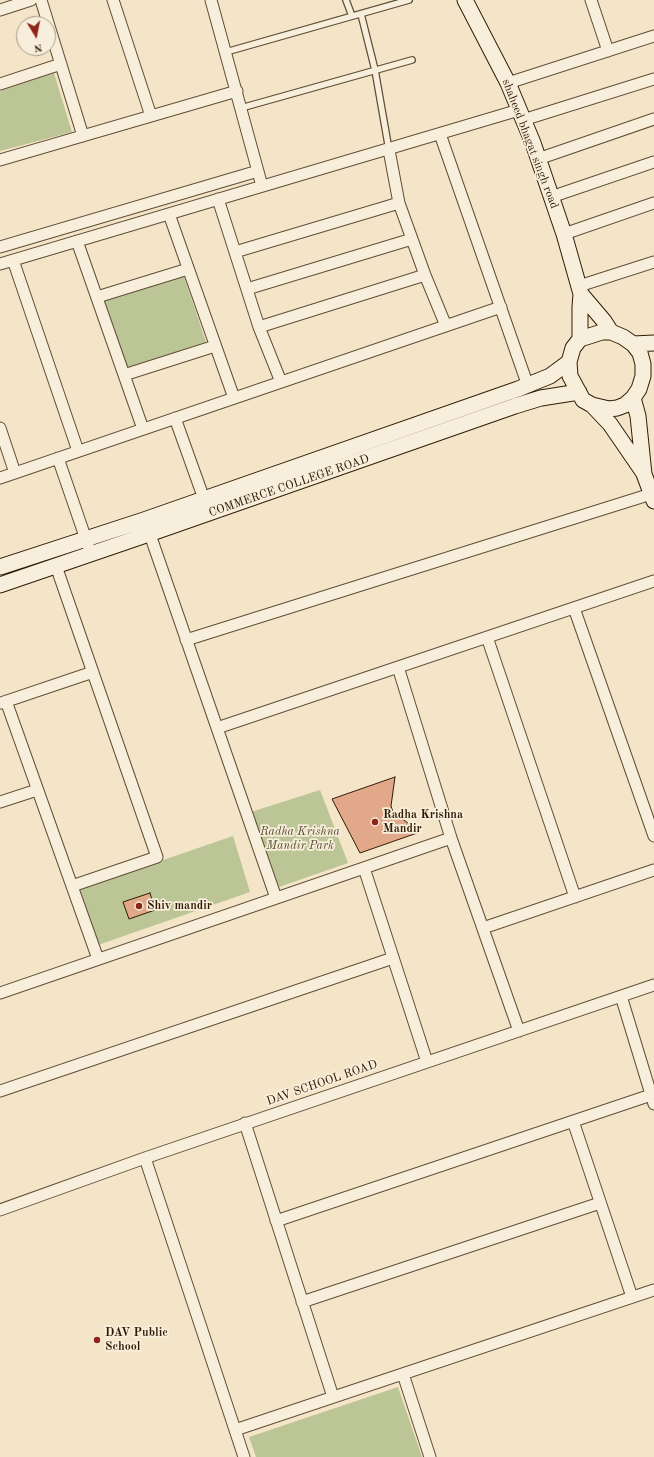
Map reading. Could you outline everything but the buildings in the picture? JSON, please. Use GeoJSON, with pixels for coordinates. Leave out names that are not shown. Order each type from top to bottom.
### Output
{"type":"FeatureCollection","features":[{"type":"Feature","properties":{"kind":"street"},"geometry":{"type":"LineString","coordinates":[[0,10],[31,0]]}},
{"type":"Feature","properties":{"kind":"street"},"geometry":{"type":"LineString","coordinates":[[41,0],[83,136]]}},
{"type":"Feature","properties":{"kind":"street"},"geometry":{"type":"LineString","coordinates":[[113,0],[151,116]]}},
{"type":"Feature","properties":{"kind":"street"},"geometry":{"type":"LineString","coordinates":[[211,0],[262,186]]}},
{"type":"Feature","properties":{"kind":"street","name":"shaheed bhagat singh road"},"geometry":{"type":"LineString","coordinates":[[465,0],[508,84],[521,115],[564,234],[580,290]]}},
{"type":"Feature","properties":{"kind":"street"},"geometry":{"type":"LineString","coordinates":[[590,0],[608,51]]}},
{"type":"Feature","properties":{"kind":"street"},"geometry":{"type":"LineString","coordinates":[[508,84],[654,36]]}},
{"type":"Feature","properties":{"kind":"street"},"geometry":{"type":"LineString","coordinates":[[0,84],[61,64]]}},
{"type":"Feature","properties":{"kind":"street"},"geometry":{"type":"LineString","coordinates":[[0,264],[440,134],[521,115],[654,79]]}},
{"type":"Feature","properties":{"kind":"street"},"geometry":{"type":"LineString","coordinates":[[0,160],[237,92]]}},
{"type":"Feature","properties":{"kind":"street"},"geometry":{"type":"LineString","coordinates":[[538,159],[654,119]]}},
{"type":"Feature","properties":{"kind":"street"},"geometry":{"type":"LineString","coordinates":[[440,134],[528,386]]}},
{"type":"Feature","properties":{"kind":"street"},"geometry":{"type":"LineString","coordinates":[[389,150],[399,202],[425,275],[446,326]]}},
{"type":"Feature","properties":{"kind":"street"},"geometry":{"type":"LineString","coordinates":[[551,197],[654,162]]}},
{"type":"Feature","properties":{"kind":"street"},"geometry":{"type":"LineString","coordinates":[[0,247],[258,170]]}},
{"type":"Feature","properties":{"kind":"street"},"geometry":{"type":"LineString","coordinates":[[218,199],[259,326],[281,382]]}},
{"type":"Feature","properties":{"kind":"street"},"geometry":{"type":"LineString","coordinates":[[235,252],[399,202]]}},
{"type":"Feature","properties":{"kind":"street"},"geometry":{"type":"LineString","coordinates":[[564,234],[654,203]]}},
{"type":"Feature","properties":{"kind":"street"},"geometry":{"type":"LineString","coordinates":[[169,214],[234,398]]}},
{"type":"Feature","properties":{"kind":"street"},"geometry":{"type":"LineString","coordinates":[[247,289],[412,240]]}},
{"type":"Feature","properties":{"kind":"street"},"geometry":{"type":"LineString","coordinates":[[76,241],[143,429]]}},
{"type":"Feature","properties":{"kind":"street"},"geometry":{"type":"LineString","coordinates":[[13,260],[78,451]]}},
{"type":"Feature","properties":{"kind":"street"},"geometry":{"type":"LineString","coordinates":[[580,290],[654,262]]}},
{"type":"Feature","properties":{"kind":"street"},"geometry":{"type":"LineString","coordinates":[[96,297],[188,269]]}},
{"type":"Feature","properties":{"kind":"street"},"geometry":{"type":"LineString","coordinates":[[259,326],[425,275]]}},
{"type":"Feature","properties":{"kind":"street"},"geometry":{"type":"LineString","coordinates":[[580,290],[611,332]]}},
{"type":"Feature","properties":{"kind":"street"},"geometry":{"type":"LineString","coordinates":[[580,290],[580,339]]}},
{"type":"Feature","properties":{"kind":"street"},"geometry":{"type":"LineString","coordinates":[[0,478],[501,307]]}},
{"type":"Feature","properties":{"kind":"street"},"geometry":{"type":"LineString","coordinates":[[186,640],[653,498],[644,474],[610,424],[592,406],[583,400],[570,376],[570,362],[573,348],[580,339],[595,334],[611,332],[623,337],[633,344],[640,353],[643,364],[649,373],[633,398],[625,404],[617,408],[592,406]]}},
{"type":"Feature","properties":{"kind":"street"},"geometry":{"type":"LineString","coordinates":[[633,344],[654,343]]}},
{"type":"Feature","properties":{"kind":"street"},"geometry":{"type":"LineString","coordinates":[[124,375],[215,346]]}},
{"type":"Feature","properties":{"kind":"street"},"geometry":{"type":"LineString","coordinates":[[0,566],[144,520],[528,386],[550,376],[570,362]]}},
{"type":"Feature","properties":{"kind":"street","name":"COMMERCE COLLEGE ROAD"},"geometry":{"type":"LineString","coordinates":[[0,585],[515,406],[541,398],[579,392]]}},
{"type":"Feature","properties":{"kind":"street"},"geometry":{"type":"LineString","coordinates":[[633,398],[638,421],[644,474]]}},
{"type":"Feature","properties":{"kind":"street"},"geometry":{"type":"LineString","coordinates":[[175,418],[204,499]]}},
{"type":"Feature","properties":{"kind":"street"},"geometry":{"type":"LineString","coordinates":[[0,428],[2,440],[15,473]]}},
{"type":"Feature","properties":{"kind":"street"},"geometry":{"type":"LineString","coordinates":[[58,458],[91,554]]}},
{"type":"Feature","properties":{"kind":"street"},"geometry":{"type":"LineString","coordinates":[[144,520],[276,898]]}},
{"type":"Feature","properties":{"kind":"street"},"geometry":{"type":"LineString","coordinates":[[56,566],[157,857],[72,886]]}},
{"type":"Feature","properties":{"kind":"street"},"geometry":{"type":"LineString","coordinates":[[217,728],[654,580]]}},
{"type":"Feature","properties":{"kind":"street"},"geometry":{"type":"LineString","coordinates":[[574,608],[654,836]]}},
{"type":"Feature","properties":{"kind":"street"},"geometry":{"type":"LineString","coordinates":[[487,637],[575,897]]}},
{"type":"Feature","properties":{"kind":"street"},"geometry":{"type":"LineString","coordinates":[[398,667],[451,838],[519,1031]]}},
{"type":"Feature","properties":{"kind":"street"},"geometry":{"type":"LineString","coordinates":[[93,672],[3,702],[38,790],[98,959]]}},
{"type":"Feature","properties":{"kind":"street"},"geometry":{"type":"LineString","coordinates":[[0,802],[38,790]]}},
{"type":"Feature","properties":{"kind":"street"},"geometry":{"type":"LineString","coordinates":[[0,993],[451,838]]}},
{"type":"Feature","properties":{"kind":"street"},"geometry":{"type":"LineString","coordinates":[[364,868],[427,1062]]}},
{"type":"Feature","properties":{"kind":"street"},"geometry":{"type":"LineString","coordinates":[[483,928],[654,870]]}},
{"type":"Feature","properties":{"kind":"street"},"geometry":{"type":"LineString","coordinates":[[0,1091],[394,958]]}},
{"type":"Feature","properties":{"kind":"street","name":"DAV SCHOOL ROAD"},"geometry":{"type":"LineString","coordinates":[[0,1210],[245,1123],[654,985]]}},
{"type":"Feature","properties":{"kind":"street"},"geometry":{"type":"LineString","coordinates":[[276,1221],[573,1121],[653,1100],[621,996]]}},
{"type":"Feature","properties":{"kind":"street"},"geometry":{"type":"LineString","coordinates":[[573,1121],[632,1297]]}},
{"type":"Feature","properties":{"kind":"street"},"geometry":{"type":"LineString","coordinates":[[245,1123],[333,1397]]}},
{"type":"Feature","properties":{"kind":"street"},"geometry":{"type":"LineString","coordinates":[[144,1158],[244,1457]]}},
{"type":"Feature","properties":{"kind":"street"},"geometry":{"type":"LineString","coordinates":[[302,1302],[600,1203]]}},
{"type":"Feature","properties":{"kind":"street"},"geometry":{"type":"LineString","coordinates":[[235,1430],[654,1290]]}},
{"type":"Feature","properties":{"kind":"street"},"geometry":{"type":"LineString","coordinates":[[403,1374],[430,1457]]}},
{"type":"Feature","properties":{"kind":"lane"},"geometry":{"type":"LineString","coordinates":[[346,0],[352,16]]}},
{"type":"Feature","properties":{"kind":"lane"},"geometry":{"type":"LineString","coordinates":[[226,52],[409,0]]}},
{"type":"Feature","properties":{"kind":"lane"},"geometry":{"type":"LineString","coordinates":[[361,14],[375,70],[389,150]]}},
{"type":"Feature","properties":{"kind":"lane"},"geometry":{"type":"LineString","coordinates":[[241,108],[412,60]]}},
{"type":"Feature","properties":{"kind":"green space"},"geometry":{"type":"Polygon","coordinates":[[[54,73],[72,132],[0,151],[0,91],[54,73]]]}},
{"type":"Feature","properties":{"kind":"green space"},"geometry":{"type":"Polygon","coordinates":[[[183,274],[206,342],[127,369],[104,301],[183,274]]]}},
{"type":"Feature","properties":{"kind":"green space","name":"Radha Krishna Mandir Park"},"geometry":{"type":"Polygon","coordinates":[[[320,790],[348,863],[279,887],[251,812],[320,790]]]}},
{"type":"Feature","properties":{"kind":"green space"},"geometry":{"type":"Polygon","coordinates":[[[233,836],[250,892],[98,945],[79,889],[233,836]]]}},
{"type":"Feature","properties":{"kind":"green space"},"geometry":{"type":"Polygon","coordinates":[[[398,1387],[422,1457],[256,1457],[249,1437],[398,1387]]]}},
{"type":"Feature","properties":{"kind":"place","name":"Radha Krishna Mandir"},"geometry":{"type":"Point","coordinates":[375,822]}},
{"type":"Feature","properties":{"kind":"place","name":"Shiv mandir"},"geometry":{"type":"Point","coordinates":[139,906]}},
{"type":"Feature","properties":{"kind":"place","name":"DAV Public School"},"geometry":{"type":"Point","coordinates":[97,1340]}}]}
